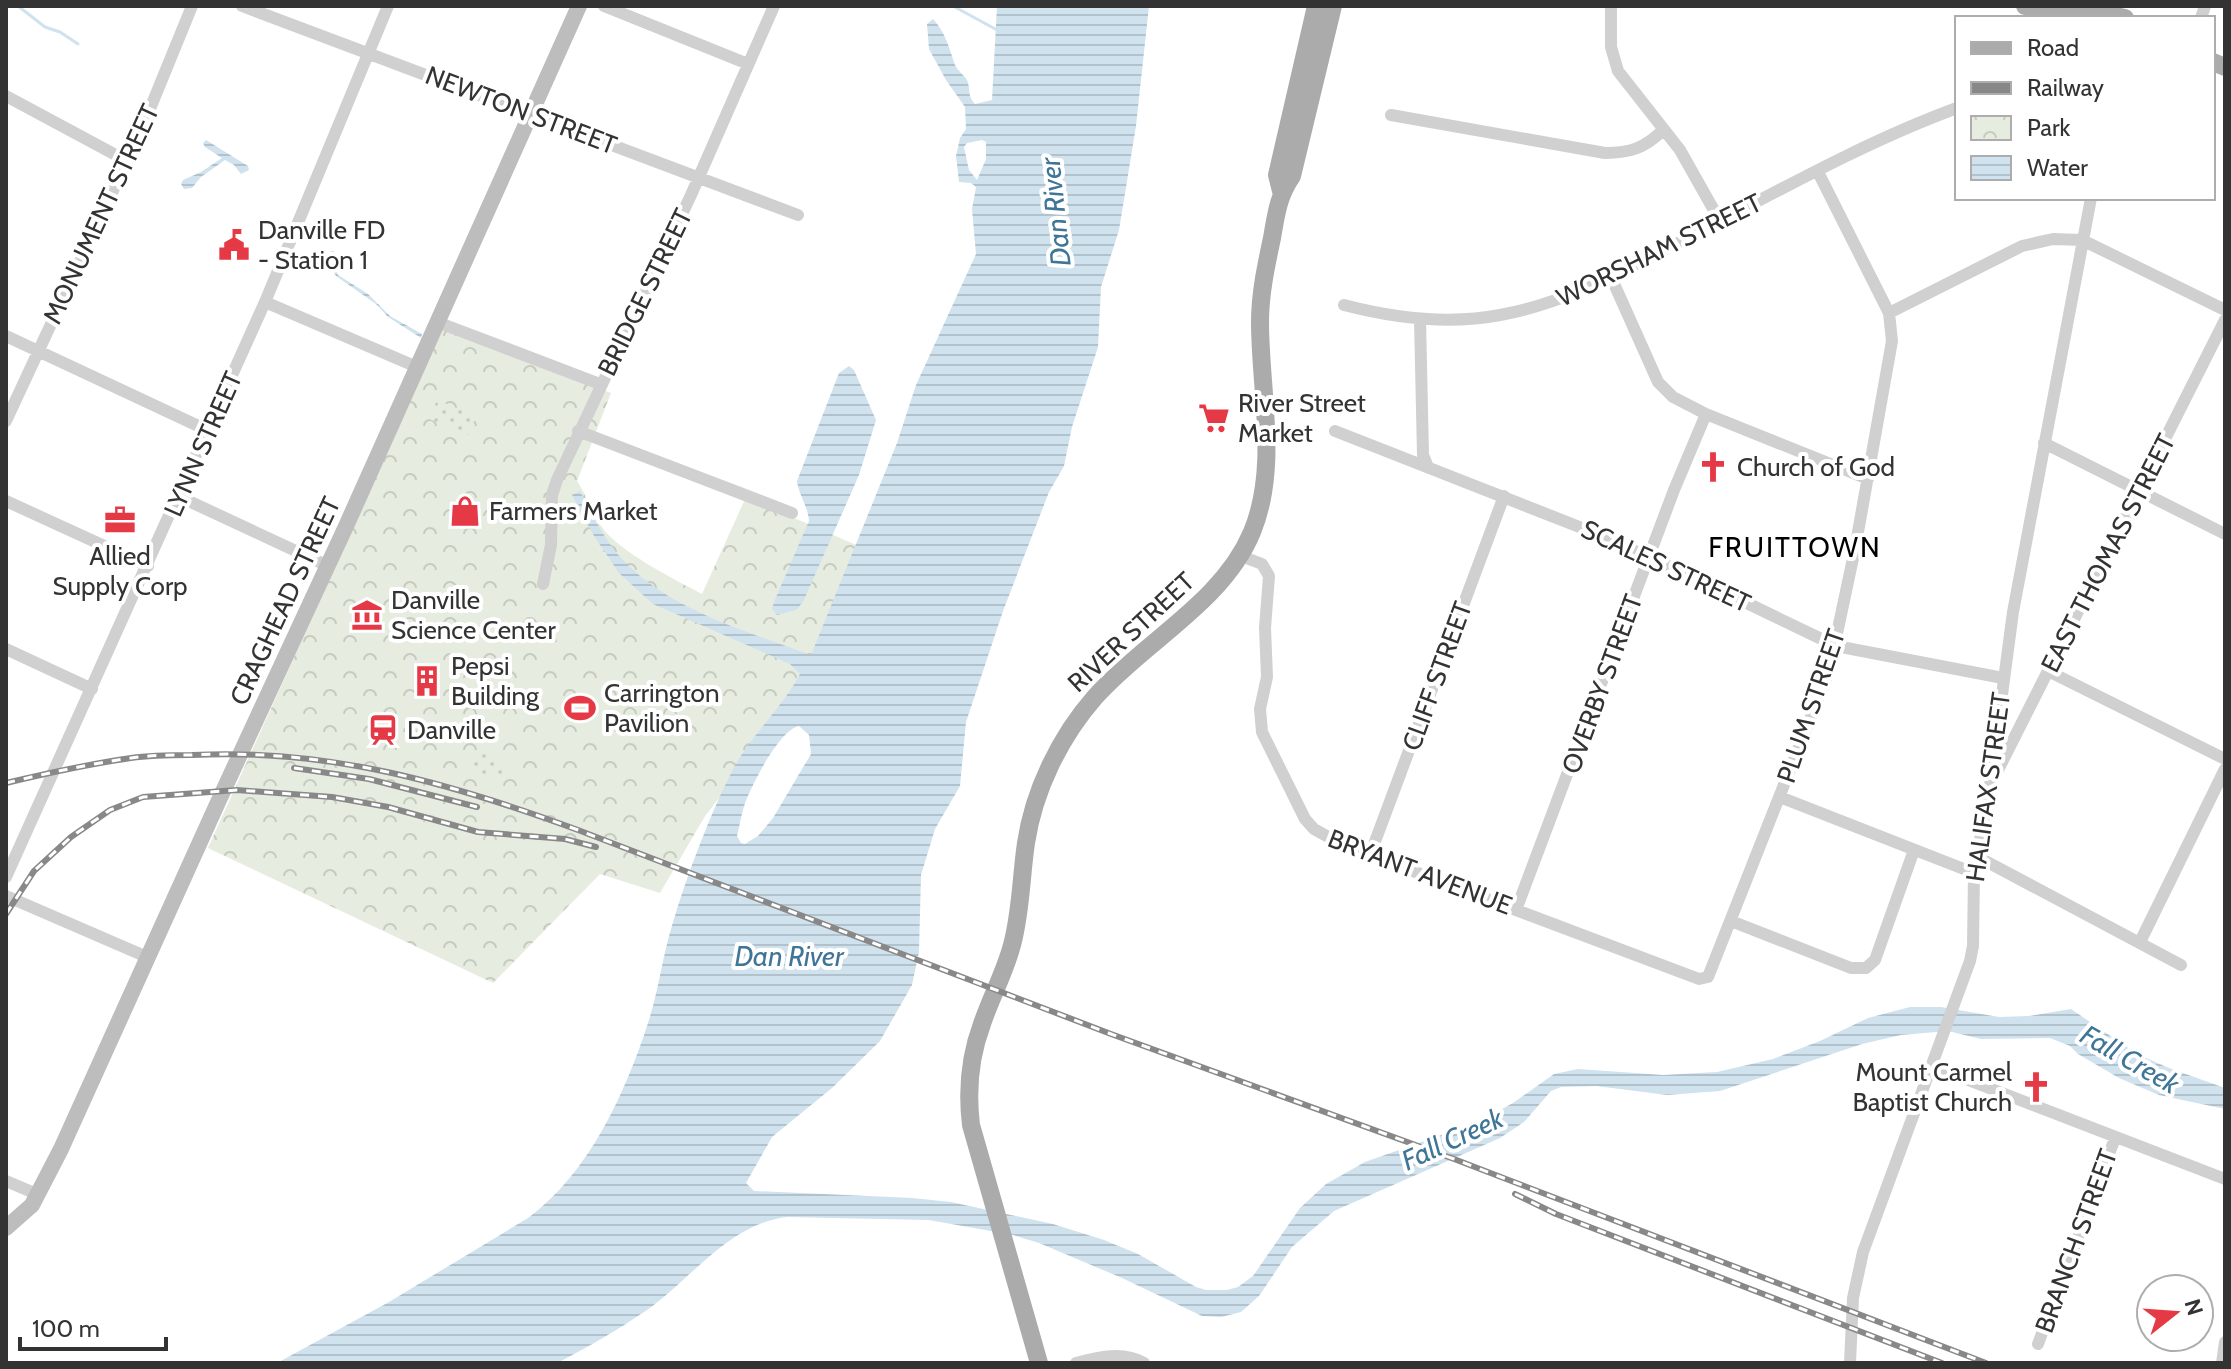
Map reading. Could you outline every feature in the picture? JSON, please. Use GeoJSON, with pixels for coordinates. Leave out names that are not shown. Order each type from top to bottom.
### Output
{"type":"FeatureCollection","features":[{"type":"Feature","properties":{"kind":"main road","name":"CRAGHEAD STREET"},"geometry":{"type":"LineString","coordinates":[[6,1228],[27,1212],[39,1195],[328,566],[579,6]]}},
{"type":"Feature","properties":{"kind":"main road","name":"RIVER STREET"},"geometry":{"type":"LineString","coordinates":[[1039,1363],[971,1125],[971,1069],[980,1028],[1017,927],[1026,841],[1043,782],[1063,741],[1094,699],[1137,655],[1217,587],[1241,556],[1257,518],[1266,474],[1261,297],[1281,191],[1277,175],[1316,6]]}},
{"type":"Feature","properties":{"kind":"main road","name":"RIVER STREET"},"geometry":{"type":"LineString","coordinates":[[1281,191],[1292,176],[1333,6]]}},
{"type":"Feature","properties":{"kind":"main road"},"geometry":{"type":"LineString","coordinates":[[2025,6],[2117,13]]}},
{"type":"Feature","properties":{"kind":"street","name":"MONUMENT STREET"},"geometry":{"type":"LineString","coordinates":[[6,421],[127,161],[192,6]]}},
{"type":"Feature","properties":{"kind":"street","name":"NEWTON STREET"},"geometry":{"type":"LineString","coordinates":[[242,6],[798,215]]}},
{"type":"Feature","properties":{"kind":"street","name":"LYNN STREET"},"geometry":{"type":"LineString","coordinates":[[6,877],[209,431],[388,6]]}},
{"type":"Feature","properties":{"kind":"street"},"geometry":{"type":"LineString","coordinates":[[604,6],[748,64]]}},
{"type":"Feature","properties":{"kind":"street","name":"BRIDGE STREET"},"geometry":{"type":"LineString","coordinates":[[543,584],[551,545],[552,495],[578,431],[699,178],[774,6]]}},
{"type":"Feature","properties":{"kind":"street"},"geometry":{"type":"LineString","coordinates":[[1611,6],[1611,47],[1618,71],[1691,167],[1720,221]]}},
{"type":"Feature","properties":{"kind":"street"},"geometry":{"type":"LineString","coordinates":[[6,96],[127,161]]}},
{"type":"Feature","properties":{"kind":"street","name":"WORSHAM STREET"},"geometry":{"type":"LineString","coordinates":[[1344,305],[1384,315],[1420,319],[1472,319],[1522,311],[1556,301],[1611,277],[1905,129],[1955,109]]}},
{"type":"Feature","properties":{"kind":"street"},"geometry":{"type":"LineString","coordinates":[[1391,115],[1605,153],[1636,150],[1647,145],[1663,130]]}},
{"type":"Feature","properties":{"kind":"street","name":"PLUM STREET"},"geometry":{"type":"LineString","coordinates":[[1678,971],[1699,979],[1708,977],[1780,797],[1836,646],[1868,479],[1892,341],[1889,313],[1818,172]]}},
{"type":"Feature","properties":{"kind":"street","name":"HALIFAX STREET"},"geometry":{"type":"LineString","coordinates":[[1850,1363],[1853,1298],[1863,1252],[1961,987],[1973,946],[1974,873],[1990,785],[2003,678],[2091,200]]}},
{"type":"Feature","properties":{"kind":"street"},"geometry":{"type":"LineString","coordinates":[[1889,313],[2022,246],[2053,239],[2082,240],[2225,310]]}},
{"type":"Feature","properties":{"kind":"street"},"geometry":{"type":"LineString","coordinates":[[1611,277],[1658,382],[1673,397],[1706,414],[1868,479]]}},
{"type":"Feature","properties":{"kind":"street"},"geometry":{"type":"LineString","coordinates":[[265,302],[417,367]]}},
{"type":"Feature","properties":{"kind":"street"},"geometry":{"type":"LineString","coordinates":[[1420,319],[1423,455],[1428,467]]}},
{"type":"Feature","properties":{"kind":"street","name":"EAST THOMAS STREET"},"geometry":{"type":"LineString","coordinates":[[1990,785],[2225,320]]}},
{"type":"Feature","properties":{"kind":"street"},"geometry":{"type":"LineString","coordinates":[[437,322],[600,384]]}},
{"type":"Feature","properties":{"kind":"street"},"geometry":{"type":"LineString","coordinates":[[6,336],[209,431]]}},
{"type":"Feature","properties":{"kind":"street","name":"OVERBY STREET"},"geometry":{"type":"LineString","coordinates":[[1516,910],[1706,414]]}},
{"type":"Feature","properties":{"kind":"street"},"geometry":{"type":"LineString","coordinates":[[578,431],[792,513]]}},
{"type":"Feature","properties":{"kind":"street","name":"SCALES STREET"},"geometry":{"type":"LineString","coordinates":[[1335,431],[1504,496],[1649,557],[1836,646],[2003,678]]}},
{"type":"Feature","properties":{"kind":"street"},"geometry":{"type":"LineString","coordinates":[[2044,443],[2225,534]]}},
{"type":"Feature","properties":{"kind":"street","name":"CLIFF STREET"},"geometry":{"type":"LineString","coordinates":[[1370,855],[1504,496]]}},
{"type":"Feature","properties":{"kind":"street"},"geometry":{"type":"LineString","coordinates":[[180,497],[328,566]]}},
{"type":"Feature","properties":{"kind":"street"},"geometry":{"type":"LineString","coordinates":[[6,501],[148,566]]}},
{"type":"Feature","properties":{"kind":"street","name":"BRYANT AVENUE"},"geometry":{"type":"LineString","coordinates":[[1241,556],[1262,564],[1269,576],[1265,628],[1267,677],[1260,721],[1266,743],[1286,777],[1299,810],[1314,829],[1341,844],[1678,971]]}},
{"type":"Feature","properties":{"kind":"street"},"geometry":{"type":"LineString","coordinates":[[6,649],[92,689]]}},
{"type":"Feature","properties":{"kind":"street"},"geometry":{"type":"LineString","coordinates":[[2048,671],[2225,759]]}},
{"type":"Feature","properties":{"kind":"street"},"geometry":{"type":"LineString","coordinates":[[2140,942],[2225,769]]}},
{"type":"Feature","properties":{"kind":"street"},"geometry":{"type":"LineString","coordinates":[[1780,797],[1974,873]]}},
{"type":"Feature","properties":{"kind":"street"},"geometry":{"type":"LineString","coordinates":[[1731,921],[1859,969],[1871,965],[1914,850]]}},
{"type":"Feature","properties":{"kind":"street"},"geometry":{"type":"LineString","coordinates":[[1976,856],[2181,965]]}},
{"type":"Feature","properties":{"kind":"street"},"geometry":{"type":"LineString","coordinates":[[6,896],[147,957]]}},
{"type":"Feature","properties":{"kind":"street"},"geometry":{"type":"LineString","coordinates":[[1932,1066],[2225,1179]]}},
{"type":"Feature","properties":{"kind":"street","name":"BRANCH STREET"},"geometry":{"type":"LineString","coordinates":[[2038,1344],[2115,1138]]}},
{"type":"Feature","properties":{"kind":"street"},"geometry":{"type":"LineString","coordinates":[[6,1181],[39,1195]]}},
{"type":"Feature","properties":{"kind":"street"},"geometry":{"type":"LineString","coordinates":[[2222,1363],[2225,1342]]}},
{"type":"Feature","properties":{"kind":"street"},"geometry":{"type":"LineString","coordinates":[[1076,1363],[1115,1356],[1144,1363]]}},
{"type":"Feature","properties":{"kind":"green space"},"geometry":{"type":"Polygon","coordinates":[[[442,329],[611,393],[577,481],[609,536],[648,564],[702,594],[746,497],[870,551],[768,736],[705,816],[660,893],[600,874],[493,983],[208,848],[442,329]]]}},
{"type":"Feature","properties":{"kind":"green space"},"geometry":{"type":"Polygon","coordinates":[[[437,400],[476,416],[469,435],[429,419],[437,400]]]}},
{"type":"Feature","properties":{"kind":"green space"},"geometry":{"type":"Polygon","coordinates":[[[475,751],[506,762],[500,780],[468,769],[475,751]]]}},
{"type":"Feature","properties":{"kind":"water","name":"Dan River"},"geometry":{"type":"Polygon","coordinates":[[[997,6],[1149,6],[1136,126],[1119,230],[1101,287],[1098,347],[1072,427],[1064,466],[1049,492],[1003,611],[966,722],[960,786],[935,829],[921,875],[919,952],[912,985],[880,1041],[832,1088],[772,1137],[746,1183],[754,1191],[951,1202],[1053,1224],[1104,1240],[1138,1254],[1196,1287],[1227,1290],[1238,1287],[1253,1276],[1300,1208],[1326,1184],[1365,1162],[1478,1122],[1513,1103],[1554,1074],[1578,1069],[1663,1075],[1717,1072],[1773,1059],[1868,1018],[1910,1007],[1941,1007],[1999,1017],[2071,1009],[2137,1054],[2225,1088],[2225,1109],[2159,1095],[2119,1078],[2070,1046],[2050,1038],[1981,1039],[1948,1031],[1901,1035],[1862,1044],[1720,1091],[1667,1095],[1596,1086],[1561,1087],[1551,1091],[1524,1122],[1500,1138],[1334,1211],[1292,1247],[1259,1296],[1241,1312],[1221,1317],[1202,1316],[1122,1278],[1013,1235],[929,1220],[788,1217],[767,1221],[730,1240],[647,1310],[557,1363],[277,1363],[389,1302],[528,1218],[569,1179],[602,1130],[639,1050],[682,894],[722,792],[746,748],[800,674],[790,664],[653,604],[619,573],[572,495],[580,491],[616,552],[642,578],[664,593],[711,618],[811,655],[897,443],[916,385],[976,254],[972,209],[976,187],[971,183],[959,182],[956,156],[960,138],[966,129],[965,107],[929,49],[927,24],[933,19],[944,35],[955,65],[967,80],[975,104],[992,100],[997,6]],[[986,142],[967,143],[964,147],[969,170],[977,180],[986,159],[986,142]],[[799,726],[784,736],[756,779],[741,817],[737,836],[741,843],[745,844],[758,836],[773,818],[811,754],[809,735],[799,726]]]}},
{"type":"Feature","properties":{"kind":"water"},"geometry":{"type":"Polygon","coordinates":[[[206,140],[248,166],[249,170],[241,174],[225,160],[201,177],[192,188],[184,189],[181,184],[183,180],[222,158],[205,147],[203,143],[206,140]]]}},
{"type":"Feature","properties":{"kind":"water"},"geometry":{"type":"Polygon","coordinates":[[[331,251],[334,251],[334,267],[338,275],[368,294],[390,316],[422,334],[421,338],[388,317],[376,304],[336,276],[331,268],[331,251]]]}},
{"type":"Feature","properties":{"kind":"water"},"geometry":{"type":"Polygon","coordinates":[[[849,366],[854,370],[876,420],[859,475],[803,602],[796,610],[777,615],[772,609],[774,602],[809,521],[797,481],[839,373],[849,366]]]}},
{"type":"Feature","properties":{"kind":"waterway"},"geometry":{"type":"LineString","coordinates":[[18,6],[45,27],[60,32],[78,44]]}},
{"type":"Feature","properties":{"kind":"waterway"},"geometry":{"type":"LineString","coordinates":[[953,6],[999,31]]}},
{"type":"Feature","properties":{"kind":"railway"},"geometry":{"type":"LineString","coordinates":[[6,783],[139,757],[243,754],[341,763],[483,797],[578,830],[1111,1034],[1454,1159],[1986,1363]]}},
{"type":"Feature","properties":{"kind":"railway"},"geometry":{"type":"LineString","coordinates":[[294,768],[369,779],[477,807]]}},
{"type":"Feature","properties":{"kind":"railway"},"geometry":{"type":"LineString","coordinates":[[6,914],[34,871],[71,837],[110,810],[143,797],[237,790],[332,797],[388,807],[478,832],[565,839],[596,847]]}},
{"type":"Feature","properties":{"kind":"railway"},"geometry":{"type":"LineString","coordinates":[[1515,1194],[1556,1214],[1942,1363]]}},
{"type":"Feature","properties":{"kind":"place","name":"Danville FD - Station 1"},"geometry":{"type":"Point","coordinates":[234,245]}},
{"type":"Feature","properties":{"kind":"place","name":"River Street Market"},"geometry":{"type":"Point","coordinates":[1214,418]}},
{"type":"Feature","properties":{"kind":"place","name":"Church of God"},"geometry":{"type":"Point","coordinates":[1713,467]}},
{"type":"Feature","properties":{"kind":"place","name":"Farmers Market"},"geometry":{"type":"Point","coordinates":[465,511]}},
{"type":"Feature","properties":{"kind":"place","name":"Allied Supply Corp"},"geometry":{"type":"Point","coordinates":[120,520]}},
{"type":"Feature","properties":{"kind":"place","name":"Danville Science Center"},"geometry":{"type":"Point","coordinates":[367,615]}},
{"type":"Feature","properties":{"kind":"place","name":"Pepsi Building"},"geometry":{"type":"Point","coordinates":[427,681]}},
{"type":"Feature","properties":{"kind":"place","name":"Carrington Pavilion"},"geometry":{"type":"Point","coordinates":[580,708]}},
{"type":"Feature","properties":{"kind":"place","name":"Danville"},"geometry":{"type":"Point","coordinates":[383,730]}},
{"type":"Feature","properties":{"kind":"place","name":"Mount Carmel Baptist Church"},"geometry":{"type":"Point","coordinates":[2036,1087]}},
{"type":"Feature","properties":{"kind":"district","name":"FRUITTOWN"},"geometry":{"type":"Point","coordinates":[1795,547]}},
{"type":"Feature","properties":{"kind":"water label","name":"Fall Creek"},"geometry":{"type":"Point","coordinates":[2130,1059]}},
{"type":"Feature","properties":{"kind":"water label","name":"Fall Creek"},"geometry":{"type":"Point","coordinates":[1452,1139]}}]}
